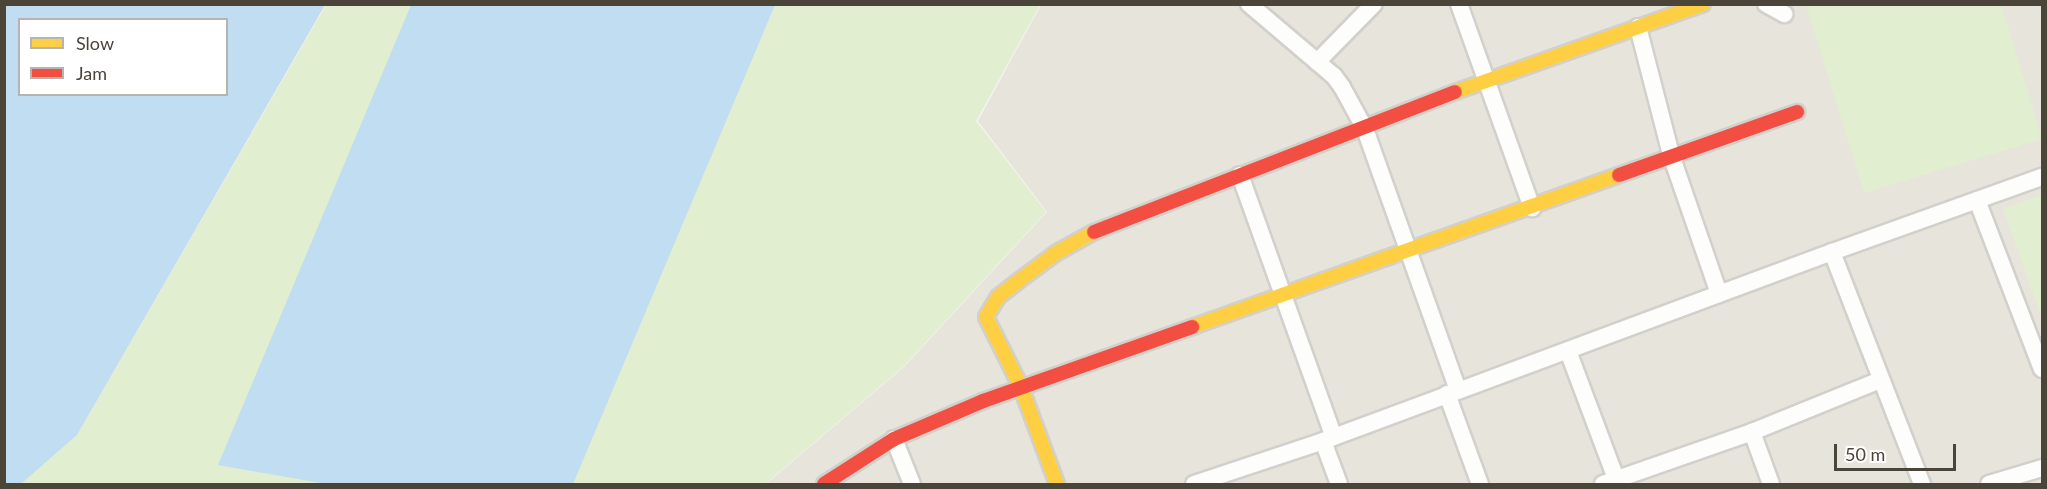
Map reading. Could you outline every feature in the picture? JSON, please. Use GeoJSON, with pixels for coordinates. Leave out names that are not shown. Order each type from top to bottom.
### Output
{"type":"FeatureCollection","features":[{"type":"Feature","properties":{"kind":"street"},"geometry":{"type":"LineString","coordinates":[[1249,4],[1334,76],[1365,129],[1409,249],[1480,484]]}},
{"type":"Feature","properties":{"kind":"street"},"geometry":{"type":"LineString","coordinates":[[1317,62],[1374,4]]}},
{"type":"Feature","properties":{"kind":"street"},"geometry":{"type":"LineString","coordinates":[[1459,4],[1532,208]]}},
{"type":"Feature","properties":{"kind":"street"},"geometry":{"type":"LineString","coordinates":[[1057,484],[1021,387],[986,317],[998,297],[1056,253],[1105,226],[1365,129],[1485,81],[1703,4]]}},
{"type":"Feature","properties":{"kind":"street"},"geometry":{"type":"LineString","coordinates":[[1766,4],[1784,14]]}},
{"type":"Feature","properties":{"kind":"street"},"geometry":{"type":"LineString","coordinates":[[1638,27],[1671,156],[1719,294]]}},
{"type":"Feature","properties":{"kind":"street"},"geometry":{"type":"LineString","coordinates":[[824,484],[894,440],[927,423],[1021,387],[1154,342],[1797,112]]}},
{"type":"Feature","properties":{"kind":"street"},"geometry":{"type":"LineString","coordinates":[[1240,175],[1284,294],[1328,439],[1339,484]]}},
{"type":"Feature","properties":{"kind":"street"},"geometry":{"type":"LineString","coordinates":[[1194,484],[1328,439],[1832,252],[2043,177]]}},
{"type":"Feature","properties":{"kind":"street"},"geometry":{"type":"LineString","coordinates":[[1977,200],[2043,369]]}},
{"type":"Feature","properties":{"kind":"street"},"geometry":{"type":"LineString","coordinates":[[1832,252],[1922,484]]}},
{"type":"Feature","properties":{"kind":"street"},"geometry":{"type":"LineString","coordinates":[[1568,351],[1613,483],[1752,432],[1880,380]]}},
{"type":"Feature","properties":{"kind":"street"},"geometry":{"type":"LineString","coordinates":[[1752,432],[1771,484]]}},
{"type":"Feature","properties":{"kind":"street"},"geometry":{"type":"LineString","coordinates":[[894,440],[912,484]]}},
{"type":"Feature","properties":{"kind":"street"},"geometry":{"type":"LineString","coordinates":[[1989,484],[2043,468]]}},
{"type":"Feature","properties":{"kind":"shaded area"},"geometry":{"type":"Polygon","coordinates":[[[1041,5],[2042,5],[2042,484],[766,484],[904,367],[1047,212],[978,121],[1041,5]]]}},
{"type":"Feature","properties":{"kind":"green space"},"geometry":{"type":"Polygon","coordinates":[[[326,5],[1040,5],[976,121],[1046,212],[903,367],[765,484],[21,484],[77,435],[326,5]]]}},
{"type":"Feature","properties":{"kind":"green space"},"geometry":{"type":"Polygon","coordinates":[[[1806,5],[2001,5],[2042,139],[1864,193],[1806,5]]]}},
{"type":"Feature","properties":{"kind":"green space"},"geometry":{"type":"Polygon","coordinates":[[[2042,195],[2042,319],[2003,209],[2042,195]]]}},
{"type":"Feature","properties":{"kind":"water"},"geometry":{"type":"Polygon","coordinates":[[[4,5],[325,5],[77,435],[21,484],[4,484],[4,5]]]}},
{"type":"Feature","properties":{"kind":"water"},"geometry":{"type":"Polygon","coordinates":[[[411,5],[775,5],[573,484],[326,484],[218,465],[411,5]]]}},
{"type":"Feature","properties":{"kind":"traffic: slow"},"geometry":{"type":"LineString","coordinates":[[1455,92],[1703,4]]}},
{"type":"Feature","properties":{"kind":"traffic: slow"},"geometry":{"type":"LineString","coordinates":[[1192,327],[1619,175]]}},
{"type":"Feature","properties":{"kind":"traffic: slow"},"geometry":{"type":"LineString","coordinates":[[1057,484],[1021,387],[986,317],[998,297],[1017,282],[1056,253],[1094,232]]}},
{"type":"Feature","properties":{"kind":"traffic: jam"},"geometry":{"type":"LineString","coordinates":[[1094,232],[1455,92]]}},
{"type":"Feature","properties":{"kind":"traffic: jam"},"geometry":{"type":"LineString","coordinates":[[1619,175],[1797,112]]}},
{"type":"Feature","properties":{"kind":"traffic: jam"},"geometry":{"type":"LineString","coordinates":[[824,484],[894,439],[983,401],[1192,327]]}}]}
